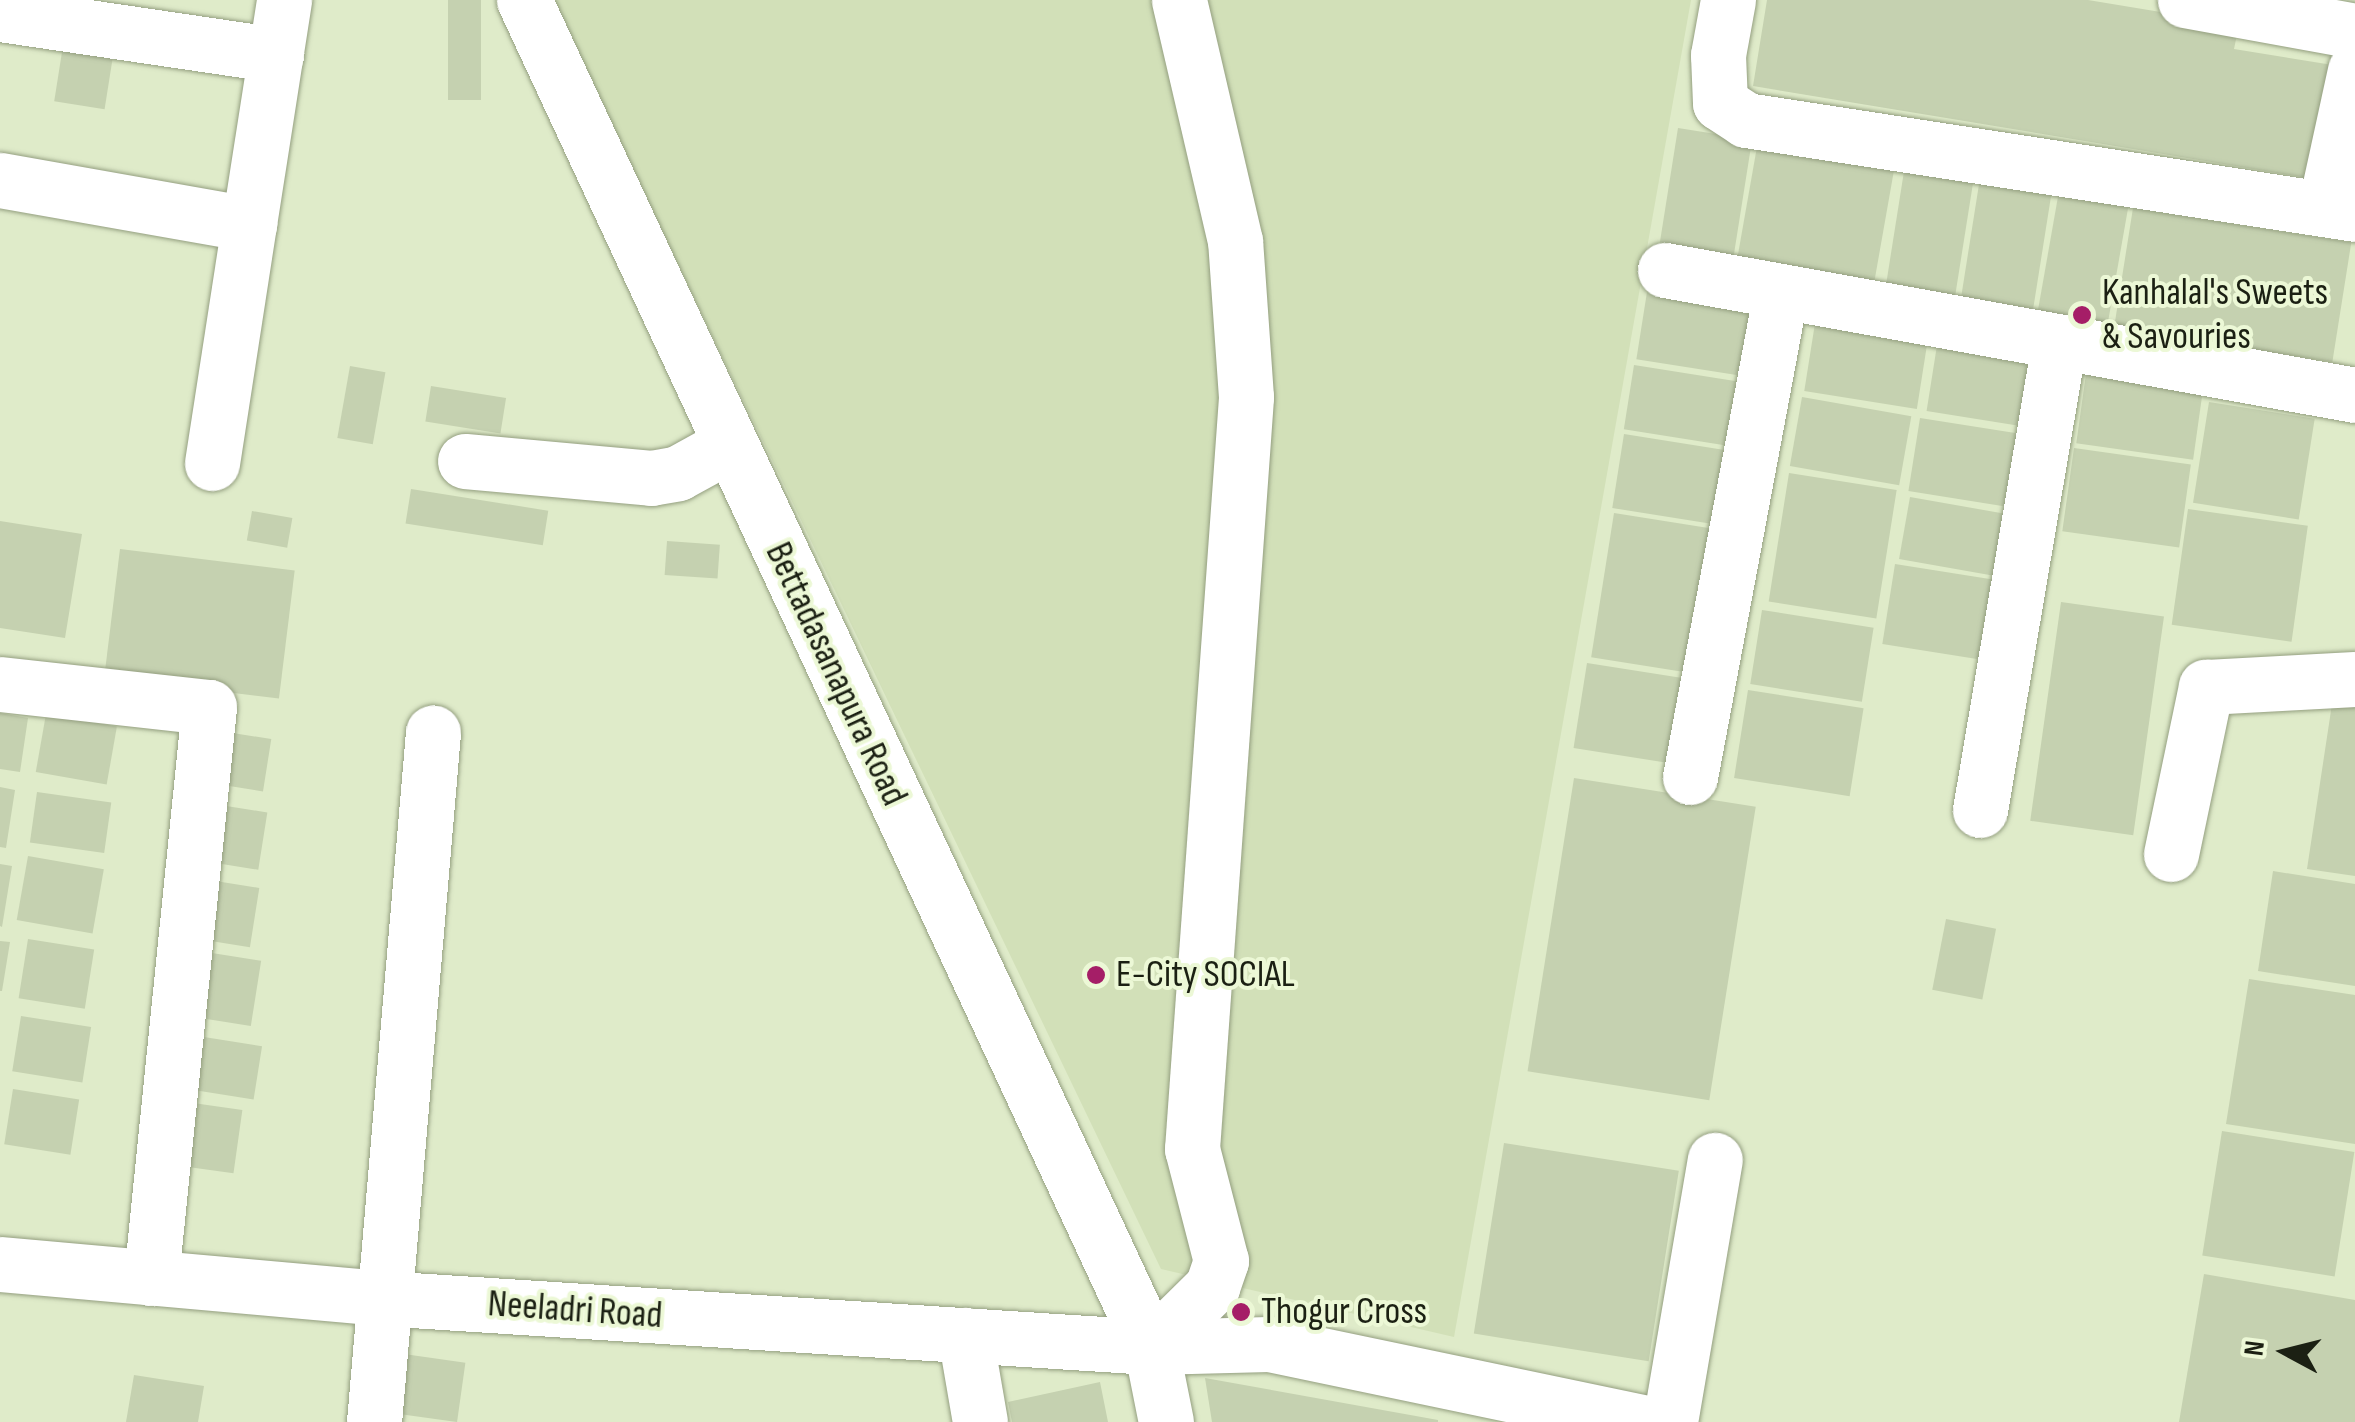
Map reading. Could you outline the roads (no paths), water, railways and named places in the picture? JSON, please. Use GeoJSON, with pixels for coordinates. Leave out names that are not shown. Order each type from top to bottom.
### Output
{"type":"FeatureCollection","features":[{"type":"Feature","properties":{"kind":"street"},"geometry":{"type":"LineString","coordinates":[[212,463],[284,0]]}},
{"type":"Feature","properties":{"kind":"street","name":"Bettadasanapura Road"},"geometry":{"type":"LineString","coordinates":[[524,0],[1150,1346]]}},
{"type":"Feature","properties":{"kind":"street"},"geometry":{"type":"LineString","coordinates":[[1166,1422],[1150,1346],[1212,1287],[1222,1261],[1192,1149],[1246,397],[1235,241],[1179,0]]}},
{"type":"Feature","properties":{"kind":"street"},"geometry":{"type":"LineString","coordinates":[[1728,0],[1718,55],[1720,103],[1746,120],[2340,211],[2355,70]]}},
{"type":"Feature","properties":{"kind":"street"},"geometry":{"type":"LineString","coordinates":[[2185,0],[2355,31]]}},
{"type":"Feature","properties":{"kind":"street"},"geometry":{"type":"LineString","coordinates":[[0,14],[276,56]]}},
{"type":"Feature","properties":{"kind":"street"},"geometry":{"type":"LineString","coordinates":[[0,180],[249,224]]}},
{"type":"Feature","properties":{"kind":"street"},"geometry":{"type":"LineString","coordinates":[[1665,270],[2355,395]]}},
{"type":"Feature","properties":{"kind":"street"},"geometry":{"type":"LineString","coordinates":[[1690,777],[1781,293]]}},
{"type":"Feature","properties":{"kind":"street"},"geometry":{"type":"LineString","coordinates":[[1980,810],[2059,342]]}},
{"type":"Feature","properties":{"kind":"street"},"geometry":{"type":"LineString","coordinates":[[465,462],[651,478],[678,473],[729,446]]}},
{"type":"Feature","properties":{"kind":"street"},"geometry":{"type":"LineString","coordinates":[[2171,854],[2206,688],[2355,680]]}},
{"type":"Feature","properties":{"kind":"street"},"geometry":{"type":"LineString","coordinates":[[0,684],[209,707],[150,1278]]}},
{"type":"Feature","properties":{"kind":"street"},"geometry":{"type":"LineString","coordinates":[[374,1422],[380,1298],[433,733]]}},
{"type":"Feature","properties":{"kind":"street"},"geometry":{"type":"LineString","coordinates":[[1670,1422],[1715,1160]]}},
{"type":"Feature","properties":{"kind":"street","name":"Neeladri Road"},"geometry":{"type":"LineString","coordinates":[[0,1264],[380,1298],[1150,1346],[1269,1344],[1641,1422]]}},
{"type":"Feature","properties":{"kind":"street"},"geometry":{"type":"LineString","coordinates":[[964,1334],[980,1422]]}},
{"type":"Feature","properties":{"kind":"place","name":"Kanhalal's Sweets & Savouries"},"geometry":{"type":"Point","coordinates":[2082,315]}},
{"type":"Feature","properties":{"kind":"place","name":"E-City SOCIAL"},"geometry":{"type":"Point","coordinates":[1096,975]}},
{"type":"Feature","properties":{"kind":"place","name":"Thogur Cross"},"geometry":{"type":"Point","coordinates":[1241,1312]}}]}
